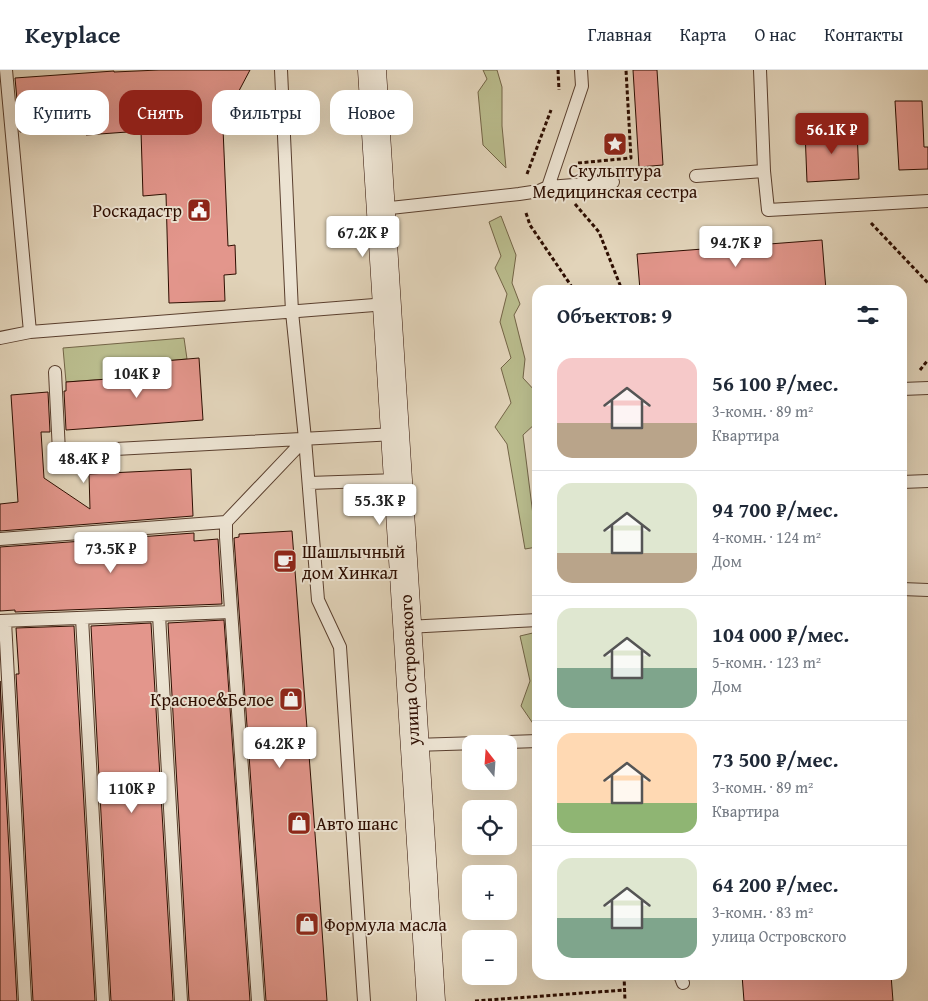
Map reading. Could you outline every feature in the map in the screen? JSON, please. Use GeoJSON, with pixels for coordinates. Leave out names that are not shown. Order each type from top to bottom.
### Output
{"type":"FeatureCollection","features":[{"type":"Feature","properties":{"kind":"main road","name":"улица Островского"},"geometry":{"type":"LineString","coordinates":[[372,70],[431,1001]]}},
{"type":"Feature","properties":{"kind":"lane"},"geometry":{"type":"LineString","coordinates":[[6,70],[30,332]]}},
{"type":"Feature","properties":{"kind":"lane"},"geometry":{"type":"LineString","coordinates":[[281,70],[292,312],[309,483],[318,600],[340,647],[364,1001]]}},
{"type":"Feature","properties":{"kind":"lane"},"geometry":{"type":"LineString","coordinates":[[554,187],[582,86],[581,70]]}},
{"type":"Feature","properties":{"kind":"lane"},"geometry":{"type":"LineString","coordinates":[[760,70],[764,170],[768,210],[928,201]]}},
{"type":"Feature","properties":{"kind":"lane"},"geometry":{"type":"LineString","coordinates":[[696,176],[764,170]]}},
{"type":"Feature","properties":{"kind":"lane"},"geometry":{"type":"LineString","coordinates":[[381,209],[519,194],[554,187],[614,182]]}},
{"type":"Feature","properties":{"kind":"lane"},"geometry":{"type":"LineString","coordinates":[[0,338],[30,332],[387,304]]}},
{"type":"Feature","properties":{"kind":"lane"},"geometry":{"type":"LineString","coordinates":[[55,372],[59,452],[396,434]]}},
{"type":"Feature","properties":{"kind":"lane"},"geometry":{"type":"LineString","coordinates":[[907,389],[928,388]]}},
{"type":"Feature","properties":{"kind":"lane"},"geometry":{"type":"LineString","coordinates":[[0,539],[226,522],[305,439]]}},
{"type":"Feature","properties":{"kind":"lane"},"geometry":{"type":"LineString","coordinates":[[309,483],[398,480]]}},
{"type":"Feature","properties":{"kind":"lane"},"geometry":{"type":"LineString","coordinates":[[907,482],[928,481]]}},
{"type":"Feature","properties":{"kind":"lane"},"geometry":{"type":"LineString","coordinates":[[226,522],[258,1001]]}},
{"type":"Feature","properties":{"kind":"lane"},"geometry":{"type":"LineString","coordinates":[[907,589],[928,590]]}},
{"type":"Feature","properties":{"kind":"lane"},"geometry":{"type":"LineString","coordinates":[[25,1001],[3,621],[231,612]]}},
{"type":"Feature","properties":{"kind":"lane"},"geometry":{"type":"LineString","coordinates":[[159,615],[181,1001]]}},
{"type":"Feature","properties":{"kind":"lane"},"geometry":{"type":"LineString","coordinates":[[82,618],[103,1001]]}},
{"type":"Feature","properties":{"kind":"lane"},"geometry":{"type":"LineString","coordinates":[[407,627],[532,620]]}},
{"type":"Feature","properties":{"kind":"lane"},"geometry":{"type":"LineString","coordinates":[[414,745],[532,741]]}},
{"type":"Feature","properties":{"kind":"path"},"geometry":{"type":"LineString","coordinates":[[577,163],[631,158],[626,70]]}},
{"type":"Feature","properties":{"kind":"path"},"geometry":{"type":"LineString","coordinates":[[554,187],[599,232],[620,285]]}},
{"type":"Feature","properties":{"kind":"path"},"geometry":{"type":"LineString","coordinates":[[855,206],[928,283]]}},
{"type":"Feature","properties":{"kind":"path"},"geometry":{"type":"LineString","coordinates":[[624,980],[625,1001]]}},
{"type":"Feature","properties":{"kind":"path"},"geometry":{"type":"LineString","coordinates":[[475,1001],[624,990]]}},
{"type":"Feature","properties":{"kind":"green space"},"geometry":{"type":"Polygon","coordinates":[[[483,70],[497,70],[502,87],[502,126],[506,168],[483,145],[478,92],[487,79],[483,70]]]}},
{"type":"Feature","properties":{"kind":"green space"},"geometry":{"type":"Polygon","coordinates":[[[501,216],[516,255],[512,283],[520,304],[514,315],[525,359],[523,378],[532,388],[532,427],[523,435],[532,507],[532,548],[525,549],[507,444],[495,427],[511,403],[501,368],[511,358],[500,322],[507,294],[495,268],[501,256],[489,222],[501,216]]]}},
{"type":"Feature","properties":{"kind":"green space"},"geometry":{"type":"Polygon","coordinates":[[[184,338],[187,359],[164,361],[165,375],[66,382],[63,348],[184,338]]]}},
{"type":"Feature","properties":{"kind":"green space"},"geometry":{"type":"Polygon","coordinates":[[[532,633],[532,722],[521,706],[530,681],[520,636],[532,633]]]}},
{"type":"Feature","properties":{"kind":"building"},"geometry":{"type":"Polygon","coordinates":[[[250,70],[239,90],[212,90],[212,135],[223,135],[228,246],[235,245],[236,274],[224,275],[225,301],[169,303],[166,194],[143,196],[141,135],[202,135],[202,90],[119,90],[119,133],[109,133],[109,90],[16,90],[15,78],[114,72],[250,70]]]}},
{"type":"Feature","properties":{"kind":"building"},"geometry":{"type":"Polygon","coordinates":[[[633,70],[657,70],[663,165],[639,167],[633,70]]]}},
{"type":"Feature","properties":{"kind":"building"},"geometry":{"type":"Polygon","coordinates":[[[895,101],[922,101],[924,147],[928,147],[928,169],[899,170],[895,101]]]}},
{"type":"Feature","properties":{"kind":"building"},"geometry":{"type":"Polygon","coordinates":[[[857,129],[859,179],[807,182],[805,131],[857,129]]]}},
{"type":"Feature","properties":{"kind":"building"},"geometry":{"type":"Polygon","coordinates":[[[822,240],[826,285],[640,285],[637,254],[822,240]]]}},
{"type":"Feature","properties":{"kind":"building"},"geometry":{"type":"Polygon","coordinates":[[[199,358],[203,420],[66,430],[64,391],[66,391],[66,382],[165,375],[164,361],[199,358]]]}},
{"type":"Feature","properties":{"kind":"building"},"geometry":{"type":"Polygon","coordinates":[[[48,392],[50,432],[41,432],[44,478],[90,509],[89,474],[191,469],[193,516],[0,531],[0,504],[18,502],[11,395],[48,392]]]}},
{"type":"Feature","properties":{"kind":"building"},"geometry":{"type":"Polygon","coordinates":[[[292,531],[327,1001],[266,1001],[234,538],[239,537],[239,534],[292,531]]]}},
{"type":"Feature","properties":{"kind":"building"},"geometry":{"type":"Polygon","coordinates":[[[194,533],[194,541],[218,539],[222,604],[0,611],[0,547],[194,533]]]}},
{"type":"Feature","properties":{"kind":"building"},"geometry":{"type":"Polygon","coordinates":[[[224,620],[250,1001],[189,1001],[168,623],[224,620]]]}},
{"type":"Feature","properties":{"kind":"building"},"geometry":{"type":"Polygon","coordinates":[[[151,623],[173,1001],[111,1001],[91,626],[151,623]]]}},
{"type":"Feature","properties":{"kind":"building"},"geometry":{"type":"Polygon","coordinates":[[[74,626],[95,1001],[33,1001],[16,674],[19,674],[16,628],[74,626]]]}},
{"type":"Feature","properties":{"kind":"building"},"geometry":{"type":"Polygon","coordinates":[[[0,681],[17,1001],[0,1001],[0,681]]]}},
{"type":"Feature","properties":{"kind":"building"},"geometry":{"type":"Polygon","coordinates":[[[742,980],[891,980],[893,1001],[744,1001],[742,980]]]}},
{"type":"Feature","properties":{"kind":"place","name":"Скульптура Медицинская сестра"},"geometry":{"type":"Point","coordinates":[615,144]}},
{"type":"Feature","properties":{"kind":"place","name":"Роскадастр"},"geometry":{"type":"Point","coordinates":[199,210]}},
{"type":"Feature","properties":{"kind":"place","name":"Шашлычный дом Хинкал"},"geometry":{"type":"Point","coordinates":[285,561]}},
{"type":"Feature","properties":{"kind":"place","name":"Красное&Белое"},"geometry":{"type":"Point","coordinates":[291,699]}},
{"type":"Feature","properties":{"kind":"place","name":"Авто шанс"},"geometry":{"type":"Point","coordinates":[299,823]}},
{"type":"Feature","properties":{"kind":"place","name":"Формула масла"},"geometry":{"type":"Point","coordinates":[307,924]}}]}
